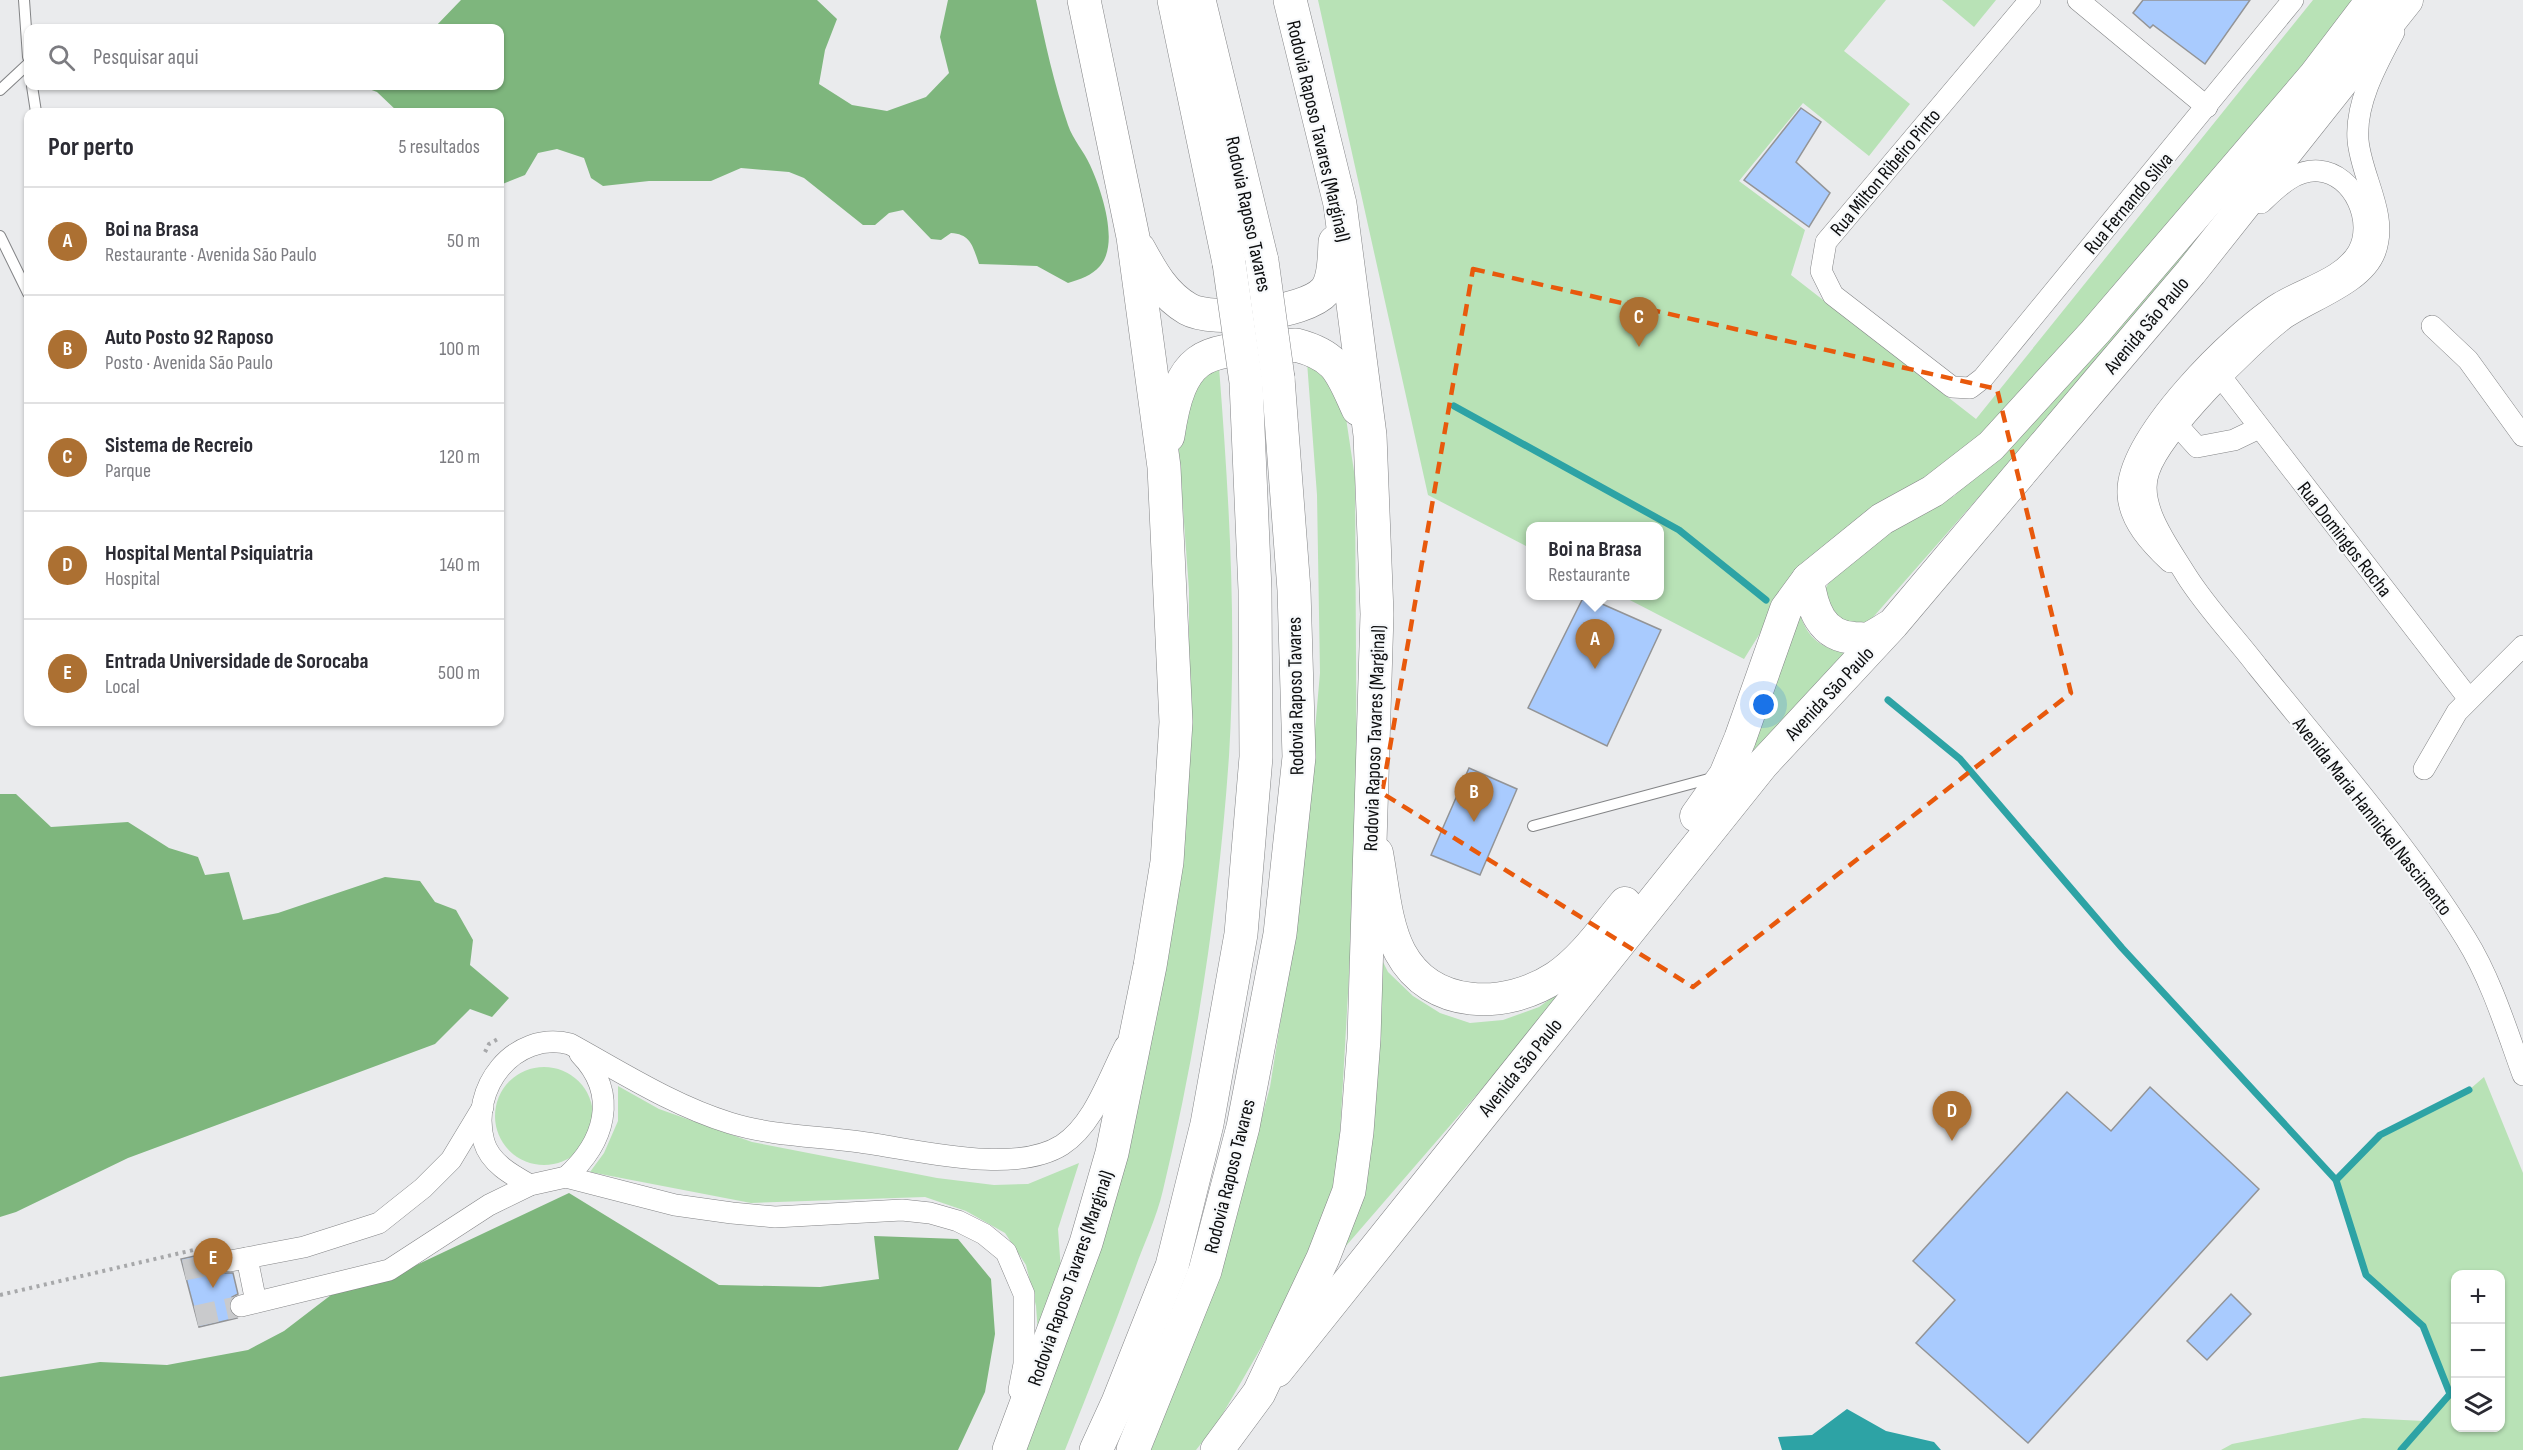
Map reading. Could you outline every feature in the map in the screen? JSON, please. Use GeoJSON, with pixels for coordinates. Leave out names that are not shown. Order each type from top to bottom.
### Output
{"type":"FeatureCollection","features":[{"type":"Feature","properties":{"kind":"highway","name":"Rodovia Raposo Tavares (Marginal)"},"geometry":{"type":"LineString","coordinates":[[1009,1450],[1086,1243],[1112,1153],[1167,862],[1176,722],[1164,467],[1133,237],[1084,0]]}},
{"type":"Feature","properties":{"kind":"highway","name":"Rodovia Raposo Tavares"},"geometry":{"type":"LineString","coordinates":[[1096,1450],[1118,1402],[1172,1266],[1207,1125],[1241,933],[1256,757],[1255,590],[1246,382],[1229,263],[1174,0]]}},
{"type":"Feature","properties":{"kind":"highway","name":"Rodovia Raposo Tavares"},"geometry":{"type":"LineString","coordinates":[[1133,1450],[1151,1410],[1204,1271],[1243,1127],[1280,934],[1299,757],[1294,590],[1278,378],[1262,261],[1199,0]]}},
{"type":"Feature","properties":{"kind":"highway","name":"Rodovia Raposo Tavares (Marginal)"},"geometry":{"type":"LineString","coordinates":[[1217,1450],[1259,1393],[1323,1258],[1349,1191],[1357,1132],[1364,1039],[1377,614],[1370,435],[1340,204],[1290,0]]}},
{"type":"Feature","properties":{"kind":"highway"},"geometry":{"type":"LineString","coordinates":[[1133,237],[1154,275],[1170,297],[1191,310],[1211,317],[1288,309],[1313,300],[1324,291],[1331,280],[1340,204]]}},
{"type":"Feature","properties":{"kind":"highway"},"geometry":{"type":"LineString","coordinates":[[1164,467],[1173,406],[1182,379],[1194,364],[1210,354],[1296,345],[1332,360],[1343,376],[1370,435]]}},
{"type":"Feature","properties":{"kind":"main road","name":"Avenida São Paulo"},"geometry":{"type":"LineString","coordinates":[[1371,823],[1390,925],[1398,949],[1410,968],[1424,981],[1448,994],[1470,1000],[1492,1000],[1514,997],[1536,988],[1574,963],[1652,872],[1716,790],[1740,739],[1786,609],[1808,579],[1882,519],[1933,490],[1990,446],[2095,332],[2315,75],[2372,0]]}},
{"type":"Feature","properties":{"kind":"main road","name":"Avenida São Paulo"},"geometry":{"type":"LineString","coordinates":[[1259,1393],[1763,764],[1893,624],[2191,272],[2409,0]]}},
{"type":"Feature","properties":{"kind":"main road"},"geometry":{"type":"LineString","coordinates":[[1808,579],[1812,604],[1820,620],[1834,633],[1847,638],[1868,638],[1893,624]]}},
{"type":"Feature","properties":{"kind":"street","name":"Rua Milton Ribeiro Pinto"},"geometry":{"type":"LineString","coordinates":[[1952,387],[1833,294],[1821,271],[1826,242],[2030,0]]}},
{"type":"Feature","properties":{"kind":"street"},"geometry":{"type":"LineString","coordinates":[[2078,0],[2208,107]]}},
{"type":"Feature","properties":{"kind":"street","name":"Rua Fernando Silva"},"geometry":{"type":"LineString","coordinates":[[1952,387],[1970,388],[1983,378],[2208,107],[2293,0]]}},
{"type":"Feature","properties":{"kind":"street","name":"Avenida Maria Hannickel Nascimento"},"geometry":{"type":"LineString","coordinates":[[2172,419],[2223,378],[2284,319],[2352,279],[2365,268],[2375,253],[2379,227],[2357,137],[2365,96],[2409,0]]}},
{"type":"Feature","properties":{"kind":"street","name":"Avenida Maria Hannickel Nascimento"},"geometry":{"type":"LineString","coordinates":[[2191,272],[2280,185],[2298,174],[2318,171],[2335,176],[2353,192],[2361,208],[2364,235],[2348,266],[2279,303],[2255,320],[2207,364],[2172,419],[2152,463],[2145,488],[2155,521],[2188,578],[2425,878],[2468,942],[2523,1075]]}},
{"type":"Feature","properties":{"kind":"street","name":"Avenida Maria Hannickel Nascimento"},"geometry":{"type":"LineString","coordinates":[[2223,378],[2218,369],[2222,362],[2279,303]]}},
{"type":"Feature","properties":{"kind":"street"},"geometry":{"type":"LineString","coordinates":[[2432,326],[2468,360],[2523,436]]}},
{"type":"Feature","properties":{"kind":"street","name":"Rua Domingos Rocha"},"geometry":{"type":"LineString","coordinates":[[2223,378],[2259,428],[2469,699]]}},
{"type":"Feature","properties":{"kind":"street"},"geometry":{"type":"LineString","coordinates":[[2172,419],[2197,447],[2203,448],[2234,440],[2259,428]]}},
{"type":"Feature","properties":{"kind":"street"},"geometry":{"type":"LineString","coordinates":[[2424,769],[2457,712],[2523,646]]}},
{"type":"Feature","properties":{"kind":"street"},"geometry":{"type":"LineString","coordinates":[[1009,1450],[1024,1364],[1024,1294],[1006,1252],[984,1234],[958,1221],[930,1213],[902,1210],[764,1216],[675,1205],[566,1178],[530,1185],[489,1205],[389,1270],[249,1304],[239,1259],[304,1247],[378,1223],[423,1188],[451,1160],[484,1107],[498,1069],[521,1048],[540,1041],[554,1040],[570,1044],[681,1103],[729,1123],[787,1135],[977,1158],[1012,1158],[1041,1154],[1062,1145],[1083,1127],[1139,1019]]}},
{"type":"Feature","properties":{"kind":"street"},"geometry":{"type":"LineString","coordinates":[[566,1178],[585,1161],[598,1139],[603,1098],[595,1069],[570,1044]]}},
{"type":"Feature","properties":{"kind":"street"},"geometry":{"type":"LineString","coordinates":[[484,1107],[484,1143],[495,1162],[530,1185]]}},
{"type":"Feature","properties":{"kind":"lane"},"geometry":{"type":"LineString","coordinates":[[24,0],[26,24]]}},
{"type":"Feature","properties":{"kind":"lane"},"geometry":{"type":"LineString","coordinates":[[0,90],[24,68]]}},
{"type":"Feature","properties":{"kind":"lane"},"geometry":{"type":"LineString","coordinates":[[33,90],[35,108]]}},
{"type":"Feature","properties":{"kind":"lane"},"geometry":{"type":"LineString","coordinates":[[0,236],[24,285]]}},
{"type":"Feature","properties":{"kind":"lane"},"geometry":{"type":"LineString","coordinates":[[1533,826],[1725,775]]}},
{"type":"Feature","properties":{"kind":"highlighted area"},"geometry":{"type":"Polygon","coordinates":[[[1473,269],[1997,389],[2071,693],[1693,987],[1382,793],[1473,269]]]}},
{"type":"Feature","properties":{"kind":"green space"},"geometry":{"type":"Polygon","coordinates":[[[461,0],[817,0],[837,19],[825,50],[819,84],[852,105],[887,111],[926,97],[949,73],[940,37],[948,0],[1036,0],[1054,79],[1068,125],[1090,165],[1103,201],[1109,230],[1106,256],[1093,272],[1068,283],[1037,266],[979,264],[970,242],[963,236],[951,233],[941,240],[931,239],[903,210],[889,213],[875,225],[863,225],[804,178],[789,172],[741,168],[711,181],[649,181],[603,186],[591,178],[584,158],[557,149],[538,153],[525,175],[504,183],[504,108],[394,108],[377,92],[372,90],[504,90],[504,24],[438,24],[461,0]]]}},
{"type":"Feature","properties":{"kind":"green space"},"geometry":{"type":"Polygon","coordinates":[[[1318,0],[1886,0],[1844,51],[1910,104],[1869,156],[1803,103],[1739,181],[1805,230],[1791,275],[1976,419],[2313,0],[2358,0],[2261,122],[1977,443],[1943,468],[1890,496],[1788,588],[1744,659],[1630,600],[1664,600],[1664,522],[1526,522],[1526,546],[1428,495],[1318,0]]]}},
{"type":"Feature","properties":{"kind":"green space"},"geometry":{"type":"Polygon","coordinates":[[[1942,0],[1996,0],[1974,27],[1942,0]]]}},
{"type":"Feature","properties":{"kind":"green space"},"geometry":{"type":"Polygon","coordinates":[[[2398,0],[2072,391],[1868,623],[1856,628],[1832,620],[1825,589],[1836,572],[1874,538],[1954,496],[2011,441],[2398,0]]]}},
{"type":"Feature","properties":{"kind":"green space"},"geometry":{"type":"Polygon","coordinates":[[[1307,362],[1323,369],[1346,418],[1355,478],[1357,835],[1338,1169],[1317,1238],[1262,1346],[1218,1422],[1196,1450],[1151,1450],[1224,1257],[1270,1087],[1300,899],[1320,673],[1317,495],[1307,362]]]}},
{"type":"Feature","properties":{"kind":"green space"},"geometry":{"type":"Polygon","coordinates":[[[1219,367],[1231,562],[1231,708],[1225,810],[1213,920],[1196,1029],[1175,1137],[1157,1210],[1065,1450],[1020,1450],[1067,1331],[1189,730],[1189,590],[1179,454],[1179,410],[1199,379],[1219,367]]]}},
{"type":"Feature","properties":{"kind":"green space"},"geometry":{"type":"Polygon","coordinates":[[[1800,614],[1809,633],[1822,644],[1838,651],[1859,653],[1339,1254],[1375,946],[1388,972],[1413,996],[1440,1013],[1470,1023],[1503,1020],[1539,1007],[1573,982],[1691,843],[1800,614]]]}},
{"type":"Feature","properties":{"kind":"green space"},"geometry":{"type":"Polygon","coordinates":[[[0,794],[16,794],[51,827],[128,822],[169,848],[198,857],[205,875],[229,872],[243,920],[278,913],[385,877],[420,881],[435,902],[456,910],[473,940],[470,965],[509,998],[492,1017],[470,1009],[435,1044],[128,1158],[16,1212],[0,1217],[0,794]]]}},
{"type":"Feature","properties":{"kind":"green space"},"geometry":{"type":"Polygon","coordinates":[[[544,1067],[563,1071],[578,1082],[589,1097],[593,1116],[589,1135],[578,1150],[563,1161],[544,1165],[525,1161],[510,1150],[499,1135],[495,1116],[499,1097],[510,1082],[525,1071],[544,1067]]]}},
{"type":"Feature","properties":{"kind":"green space"},"geometry":{"type":"Polygon","coordinates":[[[2484,1077],[2523,1173],[2523,1450],[2221,1450],[2232,1444],[2363,1418],[2424,1421],[2450,1394],[2423,1326],[2366,1275],[2336,1180],[2380,1135],[2469,1090],[2484,1077]]]}},
{"type":"Feature","properties":{"kind":"green space"},"geometry":{"type":"Polygon","coordinates":[[[618,1086],[659,1109],[752,1142],[937,1178],[994,1185],[1028,1184],[1079,1163],[1058,1229],[1062,1285],[1038,1333],[1036,1306],[1026,1265],[1005,1233],[966,1211],[925,1197],[751,1203],[590,1172],[604,1153],[618,1121],[618,1086]]]}},
{"type":"Feature","properties":{"kind":"green space"},"geometry":{"type":"Polygon","coordinates":[[[569,1193],[719,1285],[820,1287],[879,1279],[874,1236],[958,1239],[991,1279],[995,1334],[985,1392],[958,1450],[0,1450],[0,1377],[100,1362],[167,1365],[248,1350],[284,1331],[331,1295],[391,1277],[569,1193]]]}},
{"type":"Feature","properties":{"kind":"water"},"geometry":{"type":"Polygon","coordinates":[[[1847,1409],[1886,1431],[1934,1442],[1941,1450],[1782,1450],[1778,1437],[1812,1435],[1847,1409]]]}},
{"type":"Feature","properties":{"kind":"building"},"geometry":{"type":"Polygon","coordinates":[[[2143,0],[2250,0],[2205,64],[2153,25],[2150,28],[2133,13],[2143,0]]]}},
{"type":"Feature","properties":{"kind":"building"},"geometry":{"type":"Polygon","coordinates":[[[1801,108],[1821,122],[1796,162],[1830,193],[1809,227],[1744,180],[1801,108]]]}},
{"type":"Feature","properties":{"kind":"building"},"geometry":{"type":"Polygon","coordinates":[[[1582,600],[1593,600],[1661,630],[1607,746],[1528,708],[1582,600]]]}},
{"type":"Feature","properties":{"kind":"building"},"geometry":{"type":"Polygon","coordinates":[[[1469,768],[1517,789],[1480,875],[1431,855],[1469,768]]]}},
{"type":"Feature","properties":{"kind":"building"},"geometry":{"type":"Polygon","coordinates":[[[2150,1087],[2259,1189],[2028,1443],[1916,1343],[1955,1300],[1913,1261],[2067,1092],[2111,1131],[2150,1087]]]}},
{"type":"Feature","properties":{"kind":"building"},"geometry":{"type":"Polygon","coordinates":[[[226,1249],[218,1256],[217,1263],[225,1273],[233,1273],[238,1294],[232,1297],[229,1308],[237,1318],[199,1327],[181,1259],[226,1249]]]}},
{"type":"Feature","properties":{"kind":"building"},"geometry":{"type":"Polygon","coordinates":[[[2231,1294],[2251,1314],[2207,1360],[2187,1341],[2231,1294]]]}},
{"type":"Feature","properties":{"kind":"waterway"},"geometry":{"type":"LineString","coordinates":[[1454,406],[1679,530],[1766,600]]}},
{"type":"Feature","properties":{"kind":"waterway"},"geometry":{"type":"LineString","coordinates":[[1888,700],[1960,759],[2122,948],[2336,1180]]}},
{"type":"Feature","properties":{"kind":"waterway"},"geometry":{"type":"LineString","coordinates":[[2401,1450],[2450,1394],[2423,1326],[2366,1275],[2336,1180],[2380,1135],[2469,1090]]}},
{"type":"Feature","properties":{"kind":"tunnel"},"geometry":{"type":"LineString","coordinates":[[184,1270],[230,1261]]}},
{"type":"Feature","properties":{"kind":"tunnel"},"geometry":{"type":"LineString","coordinates":[[196,1316],[241,1306]]}},
{"type":"Feature","properties":{"kind":"place","name":"Sistema de Recreio"},"geometry":{"type":"Point","coordinates":[1639,347]}},
{"type":"Feature","properties":{"kind":"place","name":"Boi na Brasa"},"geometry":{"type":"Point","coordinates":[1595,669]}},
{"type":"Feature","properties":{"kind":"place","name":"Auto Posto 92 Raposo"},"geometry":{"type":"Point","coordinates":[1474,822]}},
{"type":"Feature","properties":{"kind":"place","name":"Hospital Mental Psiquiatria"},"geometry":{"type":"Point","coordinates":[1952,1141]}},
{"type":"Feature","properties":{"kind":"place","name":"Entrada Universidade de Sorocaba"},"geometry":{"type":"Point","coordinates":[213,1288]}}]}
